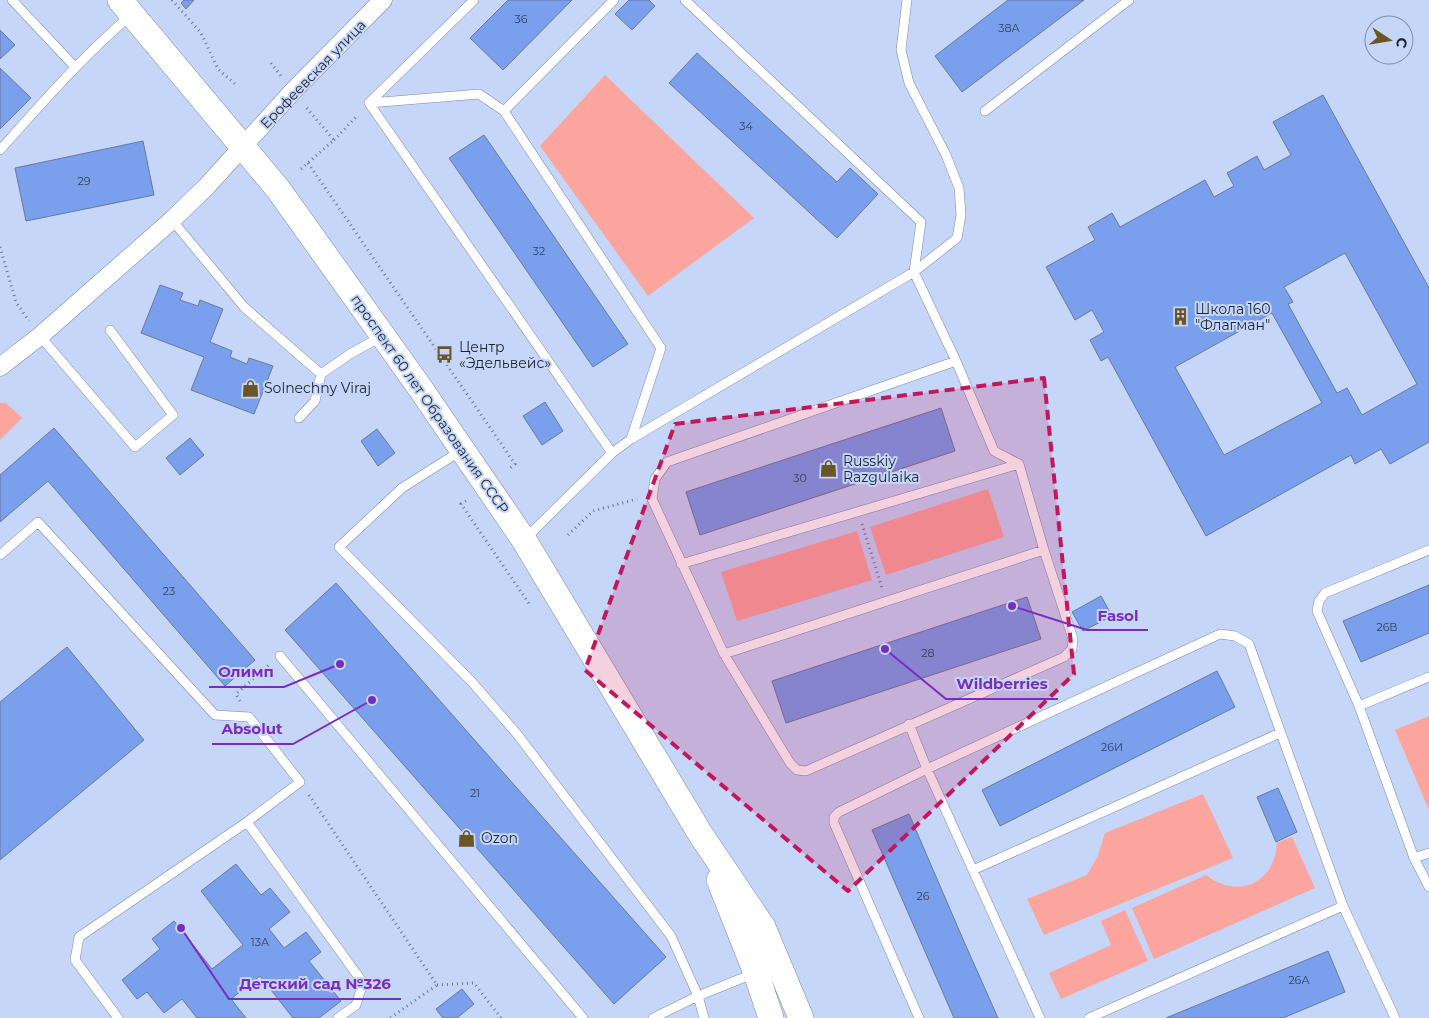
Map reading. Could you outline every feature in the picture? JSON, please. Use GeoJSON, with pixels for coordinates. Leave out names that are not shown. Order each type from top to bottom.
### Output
{"type":"FeatureCollection","features":[{"type":"Feature","properties":{"kind":"main road","name":"проспект 60 лет Образования СССР"},"geometry":{"type":"LineString","coordinates":[[127,7],[278,189],[383,336],[524,540],[701,836],[764,927],[802,1018]]}},
{"type":"Feature","properties":{"kind":"main road","name":"проспект 60 лет Образования СССР"},"geometry":{"type":"LineString","coordinates":[[701,836],[756,973],[771,1018]]}},
{"type":"Feature","properties":{"kind":"street","name":"Ерофеевская улица"},"geometry":{"type":"LineString","coordinates":[[0,367],[40,336],[172,220],[243,148],[293,91],[383,0]]}},
{"type":"Feature","properties":{"kind":"lane"},"geometry":{"type":"LineString","coordinates":[[12,0],[75,67]]}},
{"type":"Feature","properties":{"kind":"lane"},"geometry":{"type":"LineString","coordinates":[[369,103],[474,0]]}},
{"type":"Feature","properties":{"kind":"lane"},"geometry":{"type":"LineString","coordinates":[[504,111],[614,0]]}},
{"type":"Feature","properties":{"kind":"lane"},"geometry":{"type":"LineString","coordinates":[[684,0],[920,222],[914,272],[956,361],[994,451],[1020,464],[1044,550],[1073,639],[1072,649],[1064,657],[806,771],[797,770],[790,763],[724,654],[652,500],[655,479],[667,462],[956,361]]}},
{"type":"Feature","properties":{"kind":"lane"},"geometry":{"type":"LineString","coordinates":[[524,540],[612,453],[631,439],[914,272],[957,238],[961,215],[959,188],[946,155],[909,83],[901,50],[907,0]]}},
{"type":"Feature","properties":{"kind":"lane"},"geometry":{"type":"LineString","coordinates":[[985,111],[1129,0]]}},
{"type":"Feature","properties":{"kind":"lane"},"geometry":{"type":"LineString","coordinates":[[0,150],[104,37],[127,7]]}},
{"type":"Feature","properties":{"kind":"lane"},"geometry":{"type":"LineString","coordinates":[[369,103],[479,94],[504,111],[661,348],[631,439]]}},
{"type":"Feature","properties":{"kind":"lane"},"geometry":{"type":"LineString","coordinates":[[369,103],[612,453]]}},
{"type":"Feature","properties":{"kind":"lane"},"geometry":{"type":"LineString","coordinates":[[172,220],[244,307],[321,374]]}},
{"type":"Feature","properties":{"kind":"lane"},"geometry":{"type":"LineString","coordinates":[[40,336],[136,447],[173,416],[110,330]]}},
{"type":"Feature","properties":{"kind":"lane"},"geometry":{"type":"LineString","coordinates":[[299,418],[315,402],[321,374],[350,354],[383,336]]}},
{"type":"Feature","properties":{"kind":"lane"},"geometry":{"type":"LineString","coordinates":[[462,450],[402,488],[338,547],[472,682],[517,734],[671,936],[698,996],[704,1018]]}},
{"type":"Feature","properties":{"kind":"lane"},"geometry":{"type":"LineString","coordinates":[[681,564],[1020,464]]}},
{"type":"Feature","properties":{"kind":"lane"},"geometry":{"type":"LineString","coordinates":[[0,555],[38,522],[215,715],[248,717],[300,782],[247,822],[79,937],[75,960],[118,1018]]}},
{"type":"Feature","properties":{"kind":"lane"},"geometry":{"type":"LineString","coordinates":[[724,654],[1044,550]]}},
{"type":"Feature","properties":{"kind":"lane"},"geometry":{"type":"LineString","coordinates":[[1429,550],[1325,594],[1319,601],[1317,611],[1358,706],[1414,858],[1429,887]]}},
{"type":"Feature","properties":{"kind":"lane"},"geometry":{"type":"LineString","coordinates":[[919,1018],[834,824],[834,817],[839,812],[927,769],[1220,634],[1235,636],[1249,644],[1343,906],[1395,1018]]}},
{"type":"Feature","properties":{"kind":"lane"},"geometry":{"type":"LineString","coordinates":[[280,656],[583,1018]]}},
{"type":"Feature","properties":{"kind":"lane"},"geometry":{"type":"LineString","coordinates":[[1358,706],[1429,677]]}},
{"type":"Feature","properties":{"kind":"lane"},"geometry":{"type":"LineString","coordinates":[[909,724],[927,769],[1040,1018]]}},
{"type":"Feature","properties":{"kind":"lane"},"geometry":{"type":"LineString","coordinates":[[973,870],[1280,733]]}},
{"type":"Feature","properties":{"kind":"lane"},"geometry":{"type":"LineString","coordinates":[[247,822],[363,984],[356,1005],[338,1018]]}},
{"type":"Feature","properties":{"kind":"lane"},"geometry":{"type":"LineString","coordinates":[[1414,858],[1429,853]]}},
{"type":"Feature","properties":{"kind":"lane"},"geometry":{"type":"LineString","coordinates":[[1089,1018],[1343,906]]}},
{"type":"Feature","properties":{"kind":"lane"},"geometry":{"type":"LineString","coordinates":[[653,1018],[698,996],[756,973]]}},
{"type":"Feature","properties":{"kind":"path"},"geometry":{"type":"LineString","coordinates":[[172,0],[202,33],[218,70],[235,84]]}},
{"type":"Feature","properties":{"kind":"path"},"geometry":{"type":"LineString","coordinates":[[271,63],[281,76]]}},
{"type":"Feature","properties":{"kind":"path"},"geometry":{"type":"LineString","coordinates":[[303,103],[334,140]]}},
{"type":"Feature","properties":{"kind":"path"},"geometry":{"type":"LineString","coordinates":[[301,168],[334,140],[369,103]]}},
{"type":"Feature","properties":{"kind":"path"},"geometry":{"type":"LineString","coordinates":[[308,162],[515,464],[509,469]]}},
{"type":"Feature","properties":{"kind":"path"},"geometry":{"type":"LineString","coordinates":[[0,247],[16,302],[40,336]]}},
{"type":"Feature","properties":{"kind":"path"},"geometry":{"type":"LineString","coordinates":[[568,535],[593,511],[641,498]]}},
{"type":"Feature","properties":{"kind":"path"},"geometry":{"type":"LineString","coordinates":[[466,501],[461,504],[530,604]]}},
{"type":"Feature","properties":{"kind":"path"},"geometry":{"type":"LineString","coordinates":[[858,512],[886,601]]}},
{"type":"Feature","properties":{"kind":"path"},"geometry":{"type":"LineString","coordinates":[[236,694],[280,656]]}},
{"type":"Feature","properties":{"kind":"path"},"geometry":{"type":"LineString","coordinates":[[300,782],[437,985]]}},
{"type":"Feature","properties":{"kind":"path"},"geometry":{"type":"LineString","coordinates":[[390,1018],[396,1016],[437,985],[474,983],[501,1018]]}},
{"type":"Feature","properties":{"kind":"highlighted area"},"geometry":{"type":"Polygon","coordinates":[[[1044,378],[1074,674],[848,891],[585,670],[675,424],[1044,378]]]}},
{"type":"Feature","properties":{"kind":"shaded area"},"geometry":{"type":"Polygon","coordinates":[[[605,75],[754,218],[648,296],[540,146],[605,75]]]}},
{"type":"Feature","properties":{"kind":"shaded area"},"geometry":{"type":"Polygon","coordinates":[[[0,403],[6,403],[22,418],[0,440],[0,403]]]}},
{"type":"Feature","properties":{"kind":"shaded area"},"geometry":{"type":"Polygon","coordinates":[[[988,489],[1004,537],[886,575],[870,527],[988,489]]]}},
{"type":"Feature","properties":{"kind":"shaded area"},"geometry":{"type":"Polygon","coordinates":[[[857,531],[872,580],[737,621],[721,572],[857,531]]]}},
{"type":"Feature","properties":{"kind":"shaded area"},"geometry":{"type":"Polygon","coordinates":[[[1429,716],[1429,810],[1395,730],[1429,716]]]}},
{"type":"Feature","properties":{"kind":"shaded area"},"geometry":{"type":"Polygon","coordinates":[[[1203,794],[1233,858],[1044,935],[1027,899],[1087,875],[1098,856],[1105,833],[1203,794]]]}},
{"type":"Feature","properties":{"kind":"shaded area"},"geometry":{"type":"Polygon","coordinates":[[[1292,837],[1315,888],[1154,959],[1132,908],[1206,875],[1230,886],[1242,886],[1253,883],[1270,868],[1275,857],[1277,843],[1292,837]]]}},
{"type":"Feature","properties":{"kind":"shaded area"},"geometry":{"type":"Polygon","coordinates":[[[1125,910],[1148,961],[1061,999],[1049,973],[1111,945],[1101,921],[1125,910]]]}},
{"type":"Feature","properties":{"kind":"building"},"geometry":{"type":"Polygon","coordinates":[[[184,0],[194,0],[186,9],[181,3],[184,0]]]}},
{"type":"Feature","properties":{"kind":"building"},"geometry":{"type":"Polygon","coordinates":[[[508,0],[572,0],[503,70],[470,38],[508,0]]]}},
{"type":"Feature","properties":{"kind":"building"},"geometry":{"type":"Polygon","coordinates":[[[629,0],[649,0],[655,6],[632,30],[615,14],[629,0]]]}},
{"type":"Feature","properties":{"kind":"building"},"geometry":{"type":"Polygon","coordinates":[[[1008,0],[1084,0],[962,92],[935,56],[1008,0]]]}},
{"type":"Feature","properties":{"kind":"building"},"geometry":{"type":"Polygon","coordinates":[[[0,30],[15,45],[0,59],[0,30]]]}},
{"type":"Feature","properties":{"kind":"building"},"geometry":{"type":"Polygon","coordinates":[[[697,53],[837,182],[850,168],[878,194],[837,238],[669,83],[697,53]]]}},
{"type":"Feature","properties":{"kind":"building"},"geometry":{"type":"Polygon","coordinates":[[[0,68],[31,98],[0,129],[0,68]]]}},
{"type":"Feature","properties":{"kind":"building","name":"Школа 160 \"Флагман\""},"geometry":{"type":"Polygon","coordinates":[[[1323,95],[1429,288],[1429,442],[1390,464],[1381,449],[1355,464],[1351,455],[1206,536],[1108,357],[1101,361],[1090,340],[1104,332],[1092,310],[1075,320],[1046,267],[1095,240],[1088,227],[1112,213],[1120,227],[1205,180],[1214,197],[1234,186],[1227,173],[1257,156],[1264,170],[1291,155],[1273,122],[1323,95]],[[1345,253],[1284,287],[1293,302],[1288,304],[1337,393],[1347,388],[1362,415],[1417,384],[1345,253]],[[1272,313],[1175,367],[1224,455],[1322,403],[1272,313]]]}},
{"type":"Feature","properties":{"kind":"building"},"geometry":{"type":"Polygon","coordinates":[[[484,135],[628,344],[593,367],[449,158],[484,135]]]}},
{"type":"Feature","properties":{"kind":"building"},"geometry":{"type":"Polygon","coordinates":[[[143,141],[154,195],[26,221],[15,168],[143,141]]]}},
{"type":"Feature","properties":{"kind":"building"},"geometry":{"type":"Polygon","coordinates":[[[160,285],[183,293],[180,300],[198,306],[200,300],[223,309],[210,342],[232,351],[230,357],[247,364],[249,358],[273,366],[254,414],[191,390],[204,357],[141,333],[160,285]]]}},
{"type":"Feature","properties":{"kind":"building"},"geometry":{"type":"Polygon","coordinates":[[[545,402],[563,431],[542,445],[523,416],[545,402]]]}},
{"type":"Feature","properties":{"kind":"building"},"geometry":{"type":"Polygon","coordinates":[[[941,408],[955,451],[700,535],[686,492],[941,408]]]}},
{"type":"Feature","properties":{"kind":"building"},"geometry":{"type":"Polygon","coordinates":[[[54,428],[255,660],[225,686],[48,481],[0,522],[0,475],[54,428]]]}},
{"type":"Feature","properties":{"kind":"building"},"geometry":{"type":"Polygon","coordinates":[[[377,429],[395,453],[378,466],[361,441],[377,429]]]}},
{"type":"Feature","properties":{"kind":"building"},"geometry":{"type":"Polygon","coordinates":[[[190,438],[204,455],[180,475],[166,458],[190,438]]]}},
{"type":"Feature","properties":{"kind":"building"},"geometry":{"type":"Polygon","coordinates":[[[336,583],[666,957],[614,1004],[285,630],[336,583]]]}},
{"type":"Feature","properties":{"kind":"building"},"geometry":{"type":"Polygon","coordinates":[[[1429,585],[1429,633],[1361,662],[1343,621],[1429,585]]]}},
{"type":"Feature","properties":{"kind":"building"},"geometry":{"type":"Polygon","coordinates":[[[1101,596],[1112,616],[1083,631],[1072,612],[1101,596]]]}},
{"type":"Feature","properties":{"kind":"building"},"geometry":{"type":"Polygon","coordinates":[[[1027,597],[1041,639],[786,723],[772,681],[1027,597]]]}},
{"type":"Feature","properties":{"kind":"building"},"geometry":{"type":"Polygon","coordinates":[[[67,647],[144,740],[0,860],[0,702],[67,647]]]}},
{"type":"Feature","properties":{"kind":"building"},"geometry":{"type":"Polygon","coordinates":[[[1217,671],[1235,707],[1000,826],[982,790],[1217,671]]]}},
{"type":"Feature","properties":{"kind":"building"},"geometry":{"type":"Polygon","coordinates":[[[1278,788],[1297,832],[1276,842],[1257,797],[1278,788]]]}},
{"type":"Feature","properties":{"kind":"building"},"geometry":{"type":"Polygon","coordinates":[[[909,814],[998,1018],[954,1018],[872,830],[909,814]]]}},
{"type":"Feature","properties":{"kind":"building"},"geometry":{"type":"Polygon","coordinates":[[[236,864],[261,895],[270,888],[290,912],[269,929],[284,948],[306,932],[321,952],[309,961],[341,1001],[319,1018],[293,1018],[260,976],[231,999],[246,1018],[197,1018],[182,999],[164,1013],[147,992],[137,999],[122,980],[160,949],[152,939],[174,921],[212,969],[243,945],[201,891],[236,864]]]}},
{"type":"Feature","properties":{"kind":"building"},"geometry":{"type":"Polygon","coordinates":[[[1328,951],[1345,992],[1283,1018],[1166,1018],[1328,951]]]}},
{"type":"Feature","properties":{"kind":"building"},"geometry":{"type":"Polygon","coordinates":[[[462,989],[474,1004],[457,1018],[443,1018],[436,1009],[462,989]]]}},
{"type":"Feature","properties":{"kind":"place","name":"Школа 160 \"Флагман\""},"geometry":{"type":"Point","coordinates":[1181,317]}},
{"type":"Feature","properties":{"kind":"place","name":"Центр «Эдельвейс»"},"geometry":{"type":"Point","coordinates":[445,355]}},
{"type":"Feature","properties":{"kind":"place","name":"Solnechny Viraj"},"geometry":{"type":"Point","coordinates":[250,388]}},
{"type":"Feature","properties":{"kind":"place","name":"Russkiy Razgulaika"},"geometry":{"type":"Point","coordinates":[829,469]}},
{"type":"Feature","properties":{"kind":"place","name":"Fasol"},"geometry":{"type":"Point","coordinates":[1012,606]}},
{"type":"Feature","properties":{"kind":"place","name":"Wildberries"},"geometry":{"type":"Point","coordinates":[885,649]}},
{"type":"Feature","properties":{"kind":"place","name":"Олимп"},"geometry":{"type":"Point","coordinates":[340,664]}},
{"type":"Feature","properties":{"kind":"place","name":"Absolut"},"geometry":{"type":"Point","coordinates":[372,700]}},
{"type":"Feature","properties":{"kind":"place","name":"Ozon"},"geometry":{"type":"Point","coordinates":[467,838]}},
{"type":"Feature","properties":{"kind":"place","name":"Детский сад №326"},"geometry":{"type":"Point","coordinates":[181,928]}}]}
